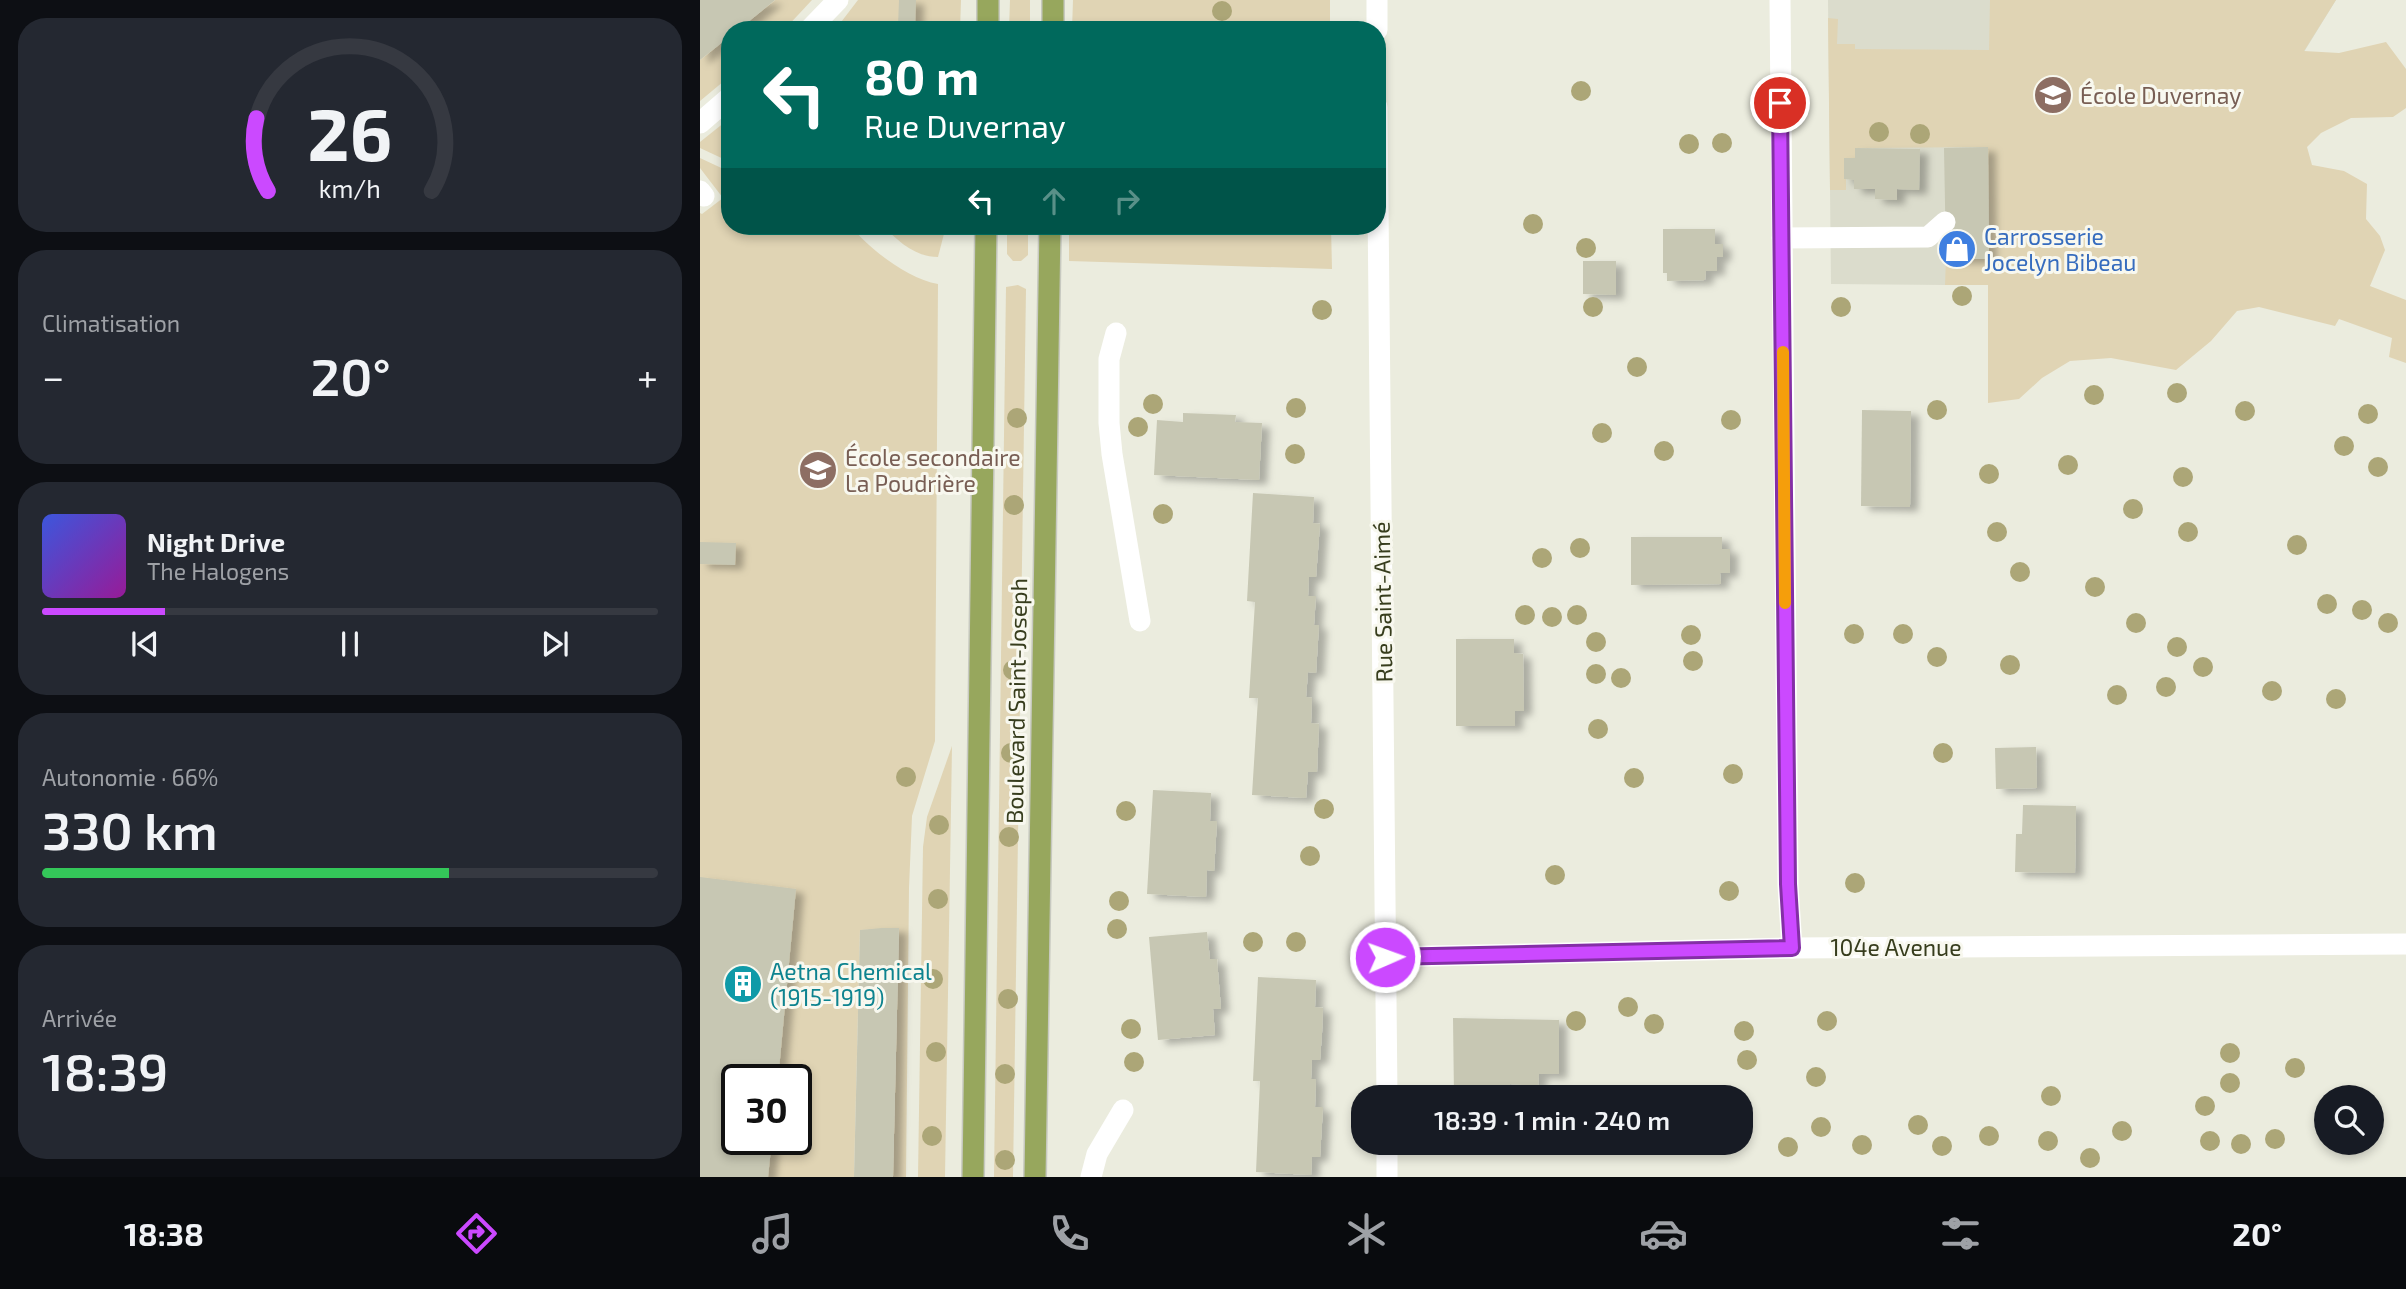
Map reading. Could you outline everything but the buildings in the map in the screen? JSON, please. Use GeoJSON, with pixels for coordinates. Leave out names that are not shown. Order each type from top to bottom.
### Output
{"type":"FeatureCollection","features":[{"type":"Feature","properties":{"kind":"main road"},"geometry":{"type":"LineString","coordinates":[[988,0],[988,21]]}},
{"type":"Feature","properties":{"kind":"main road"},"geometry":{"type":"LineString","coordinates":[[1052,21],[1053,0]]}},
{"type":"Feature","properties":{"kind":"main road","name":"Boulevard Saint-Joseph"},"geometry":{"type":"LineString","coordinates":[[974,1177],[986,235]]}},
{"type":"Feature","properties":{"kind":"main road","name":"Boulevard Saint-Joseph"},"geometry":{"type":"LineString","coordinates":[[1035,1177],[1050,235]]}},
{"type":"Feature","properties":{"kind":"street"},"geometry":{"type":"LineString","coordinates":[[818,21],[838,0]]}},
{"type":"Feature","properties":{"kind":"street"},"geometry":{"type":"LineString","coordinates":[[1377,0],[1377,21]]}},
{"type":"Feature","properties":{"kind":"street"},"geometry":{"type":"LineString","coordinates":[[1780,0],[1788,884],[1792,948]]}},
{"type":"Feature","properties":{"kind":"street"},"geometry":{"type":"LineString","coordinates":[[700,123],[721,105]]}},
{"type":"Feature","properties":{"kind":"street"},"geometry":{"type":"LineString","coordinates":[[1782,238],[1928,237],[1945,222]]}},
{"type":"Feature","properties":{"kind":"street","name":"Rue Saint-Aimé"},"geometry":{"type":"LineString","coordinates":[[1378,235],[1387,1085]]}},
{"type":"Feature","properties":{"kind":"street"},"geometry":{"type":"LineString","coordinates":[[1116,333],[1109,359],[1109,423],[1139,621]]}},
{"type":"Feature","properties":{"kind":"street","name":"104e Avenue"},"geometry":{"type":"LineString","coordinates":[[1385,957],[1792,948],[2406,944]]}},
{"type":"Feature","properties":{"kind":"street"},"geometry":{"type":"LineString","coordinates":[[1091,1177],[1097,1154],[1124,1110]]}},
{"type":"Feature","properties":{"kind":"street"},"geometry":{"type":"LineString","coordinates":[[1387,1155],[1387,1177]]}},
{"type":"Feature","properties":{"kind":"shaded area"},"geometry":{"type":"Polygon","coordinates":[[[775,0],[812,0],[792,21],[749,21],[775,0]]]}},
{"type":"Feature","properties":{"kind":"shaded area"},"geometry":{"type":"Polygon","coordinates":[[[858,0],[961,0],[960,21],[842,21],[858,0]]]}},
{"type":"Feature","properties":{"kind":"shaded area"},"geometry":{"type":"Polygon","coordinates":[[[1010,0],[1030,0],[1030,21],[1009,21],[1010,0]]]}},
{"type":"Feature","properties":{"kind":"shaded area"},"geometry":{"type":"Polygon","coordinates":[[[1073,0],[1330,0],[1330,21],[1072,21],[1073,0]]]}},
{"type":"Feature","properties":{"kind":"shaded area","name":"École Duvernay"},"geometry":{"type":"Polygon","coordinates":[[[1828,0],[2336,0],[2304,52],[1989,240],[1988,285],[1945,285],[1831,284],[1828,0]]]}},
{"type":"Feature","properties":{"kind":"shaded area"},"geometry":{"type":"Polygon","coordinates":[[[1990,0],[2336,0],[2304,51],[2339,53],[2386,42],[2406,69],[2406,108],[2393,117],[2351,118],[2321,133],[2307,147],[2312,165],[2344,171],[2367,184],[2366,219],[2380,236],[2385,250],[2370,286],[2406,300],[2406,363],[2389,357],[2392,338],[2339,319],[2335,326],[2259,307],[2237,311],[2211,341],[2176,370],[2111,358],[2070,361],[2042,378],[2019,399],[1988,403],[1988,285],[1945,285],[1946,259],[1989,258],[1988,147],[1855,148],[1855,158],[1844,179],[1846,190],[1830,190],[1828,18],[1838,19],[1837,44],[1855,44],[1855,49],[1989,50],[1990,0]]]}},
{"type":"Feature","properties":{"kind":"shaded area"},"geometry":{"type":"Polygon","coordinates":[[[721,43],[721,84],[700,101],[700,60],[721,43]]]}},
{"type":"Feature","properties":{"kind":"shaded area"},"geometry":{"type":"Polygon","coordinates":[[[721,125],[721,158],[700,148],[700,142],[721,125]]]}},
{"type":"Feature","properties":{"kind":"shaded area"},"geometry":{"type":"Polygon","coordinates":[[[700,158],[721,168],[721,195],[700,168],[700,158]]]}},
{"type":"Feature","properties":{"kind":"shaded area"},"geometry":{"type":"Polygon","coordinates":[[[721,200],[721,235],[860,235],[902,270],[938,284],[935,741],[912,816],[906,1177],[893,1177],[899,929],[860,930],[854,1177],[700,1177],[700,213],[721,200]]]}},
{"type":"Feature","properties":{"kind":"shaded area"},"geometry":{"type":"Polygon","coordinates":[[[893,235],[944,235],[938,257],[914,251],[893,235]]]}},
{"type":"Feature","properties":{"kind":"shaded area"},"geometry":{"type":"Polygon","coordinates":[[[1007,235],[1028,235],[1028,255],[1021,261],[1013,261],[1007,254],[1007,235]]]}},
{"type":"Feature","properties":{"kind":"shaded area"},"geometry":{"type":"Polygon","coordinates":[[[1069,235],[1331,235],[1332,269],[1069,261],[1069,235]]]}},
{"type":"Feature","properties":{"kind":"shaded area"},"geometry":{"type":"Polygon","coordinates":[[[1018,285],[1026,289],[1013,1177],[994,1177],[1006,287],[1018,285]]]}},
{"type":"Feature","properties":{"kind":"shaded area"},"geometry":{"type":"Polygon","coordinates":[[[952,746],[945,1177],[918,1177],[923,847],[927,817],[952,746]]]}},
{"type":"Feature","properties":{"kind":"slow traffic"},"geometry":{"type":"LineString","coordinates":[[1783,352],[1785,603]]}},
{"type":"Feature","properties":{"kind":"place","name":"École Duvernay"},"geometry":{"type":"Point","coordinates":[2053,95]}},
{"type":"Feature","properties":{"kind":"place","name":"Carrosserie Jocelyn Bibeau"},"geometry":{"type":"Point","coordinates":[1957,249]}},
{"type":"Feature","properties":{"kind":"place","name":"École secondaire La Poudrière"},"geometry":{"type":"Point","coordinates":[818,470]}},
{"type":"Feature","properties":{"kind":"place","name":"Aetna Chemical (1915-1919)"},"geometry":{"type":"Point","coordinates":[743,984]}},
{"type":"Feature","properties":{"kind":"route"},"geometry":{"type":"LineString","coordinates":[[1385,957],[1792,948],[1788,884],[1780,103]]}}]}
